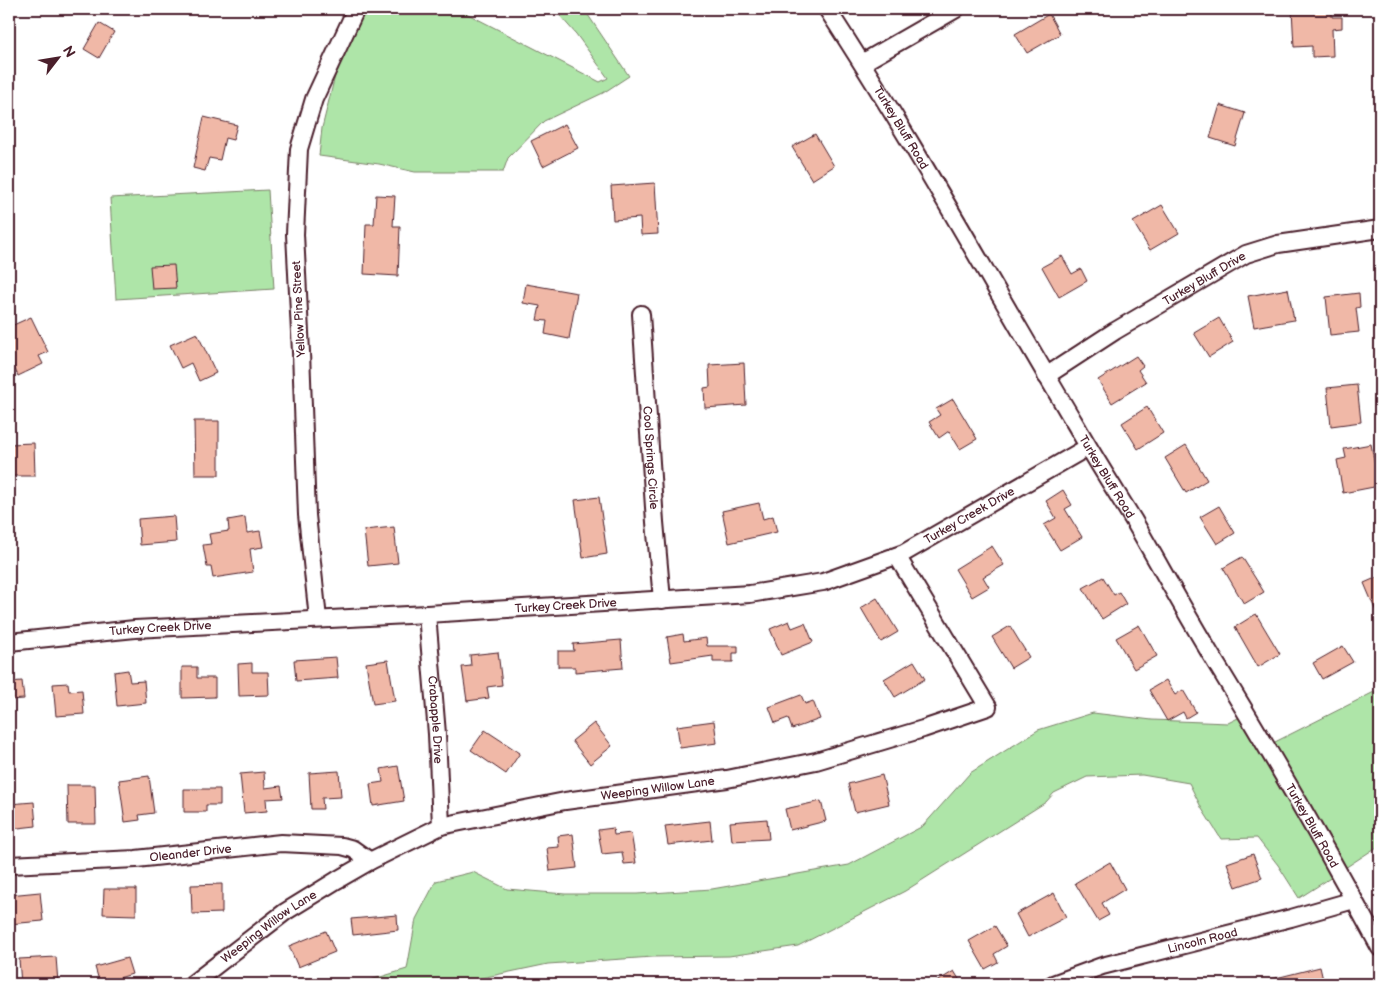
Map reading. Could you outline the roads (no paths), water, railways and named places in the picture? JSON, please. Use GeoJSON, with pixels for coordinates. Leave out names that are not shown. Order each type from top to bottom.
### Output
{"type":"FeatureCollection","features":[{"type":"Feature","properties":{"kind":"street","name":"Yellow Pine Street"},"geometry":{"type":"LineString","coordinates":[[318,620],[307,515],[301,352],[294,234],[299,149],[314,99],[356,9]]}},
{"type":"Feature","properties":{"kind":"street","name":"Turkey Bluff Road"},"geometry":{"type":"LineString","coordinates":[[827,9],[862,63],[1132,518],[1221,672],[1243,706],[1380,948]]}},
{"type":"Feature","properties":{"kind":"street"},"geometry":{"type":"LineString","coordinates":[[862,63],[956,9]]}},
{"type":"Feature","properties":{"kind":"street"},"geometry":{"type":"LineString","coordinates":[[1380,224],[1380,229]]}},
{"type":"Feature","properties":{"kind":"street","name":"Turkey Bluff Drive"},"geometry":{"type":"LineString","coordinates":[[1046,376],[1115,331],[1246,254],[1278,244],[1380,229]]}},
{"type":"Feature","properties":{"kind":"street","name":"Cool Springs Circle"},"geometry":{"type":"LineString","coordinates":[[641,314],[654,512],[662,600]]}},
{"type":"Feature","properties":{"kind":"street","name":"Turkey Creek Drive"},"geometry":{"type":"LineString","coordinates":[[9,642],[135,629],[427,614],[750,594],[823,582],[904,553],[1088,446]]}},
{"type":"Feature","properties":{"kind":"street","name":"Weeping Willow Lane"},"geometry":{"type":"LineString","coordinates":[[192,984],[285,912],[370,861],[441,826],[565,801],[727,779],[816,761],[923,729],[988,707],[897,556]]}},
{"type":"Feature","properties":{"kind":"street","name":"Crabapple Drive"},"geometry":{"type":"LineString","coordinates":[[427,614],[437,734],[441,826]]}},
{"type":"Feature","properties":{"kind":"street","name":"Oleander Drive"},"geometry":{"type":"LineString","coordinates":[[9,865],[136,859],[281,843],[342,846],[353,849],[370,861]]}},
{"type":"Feature","properties":{"kind":"street","name":"Lincoln Road"},"geometry":{"type":"LineString","coordinates":[[1053,984],[1102,966],[1354,900]]}}]}
